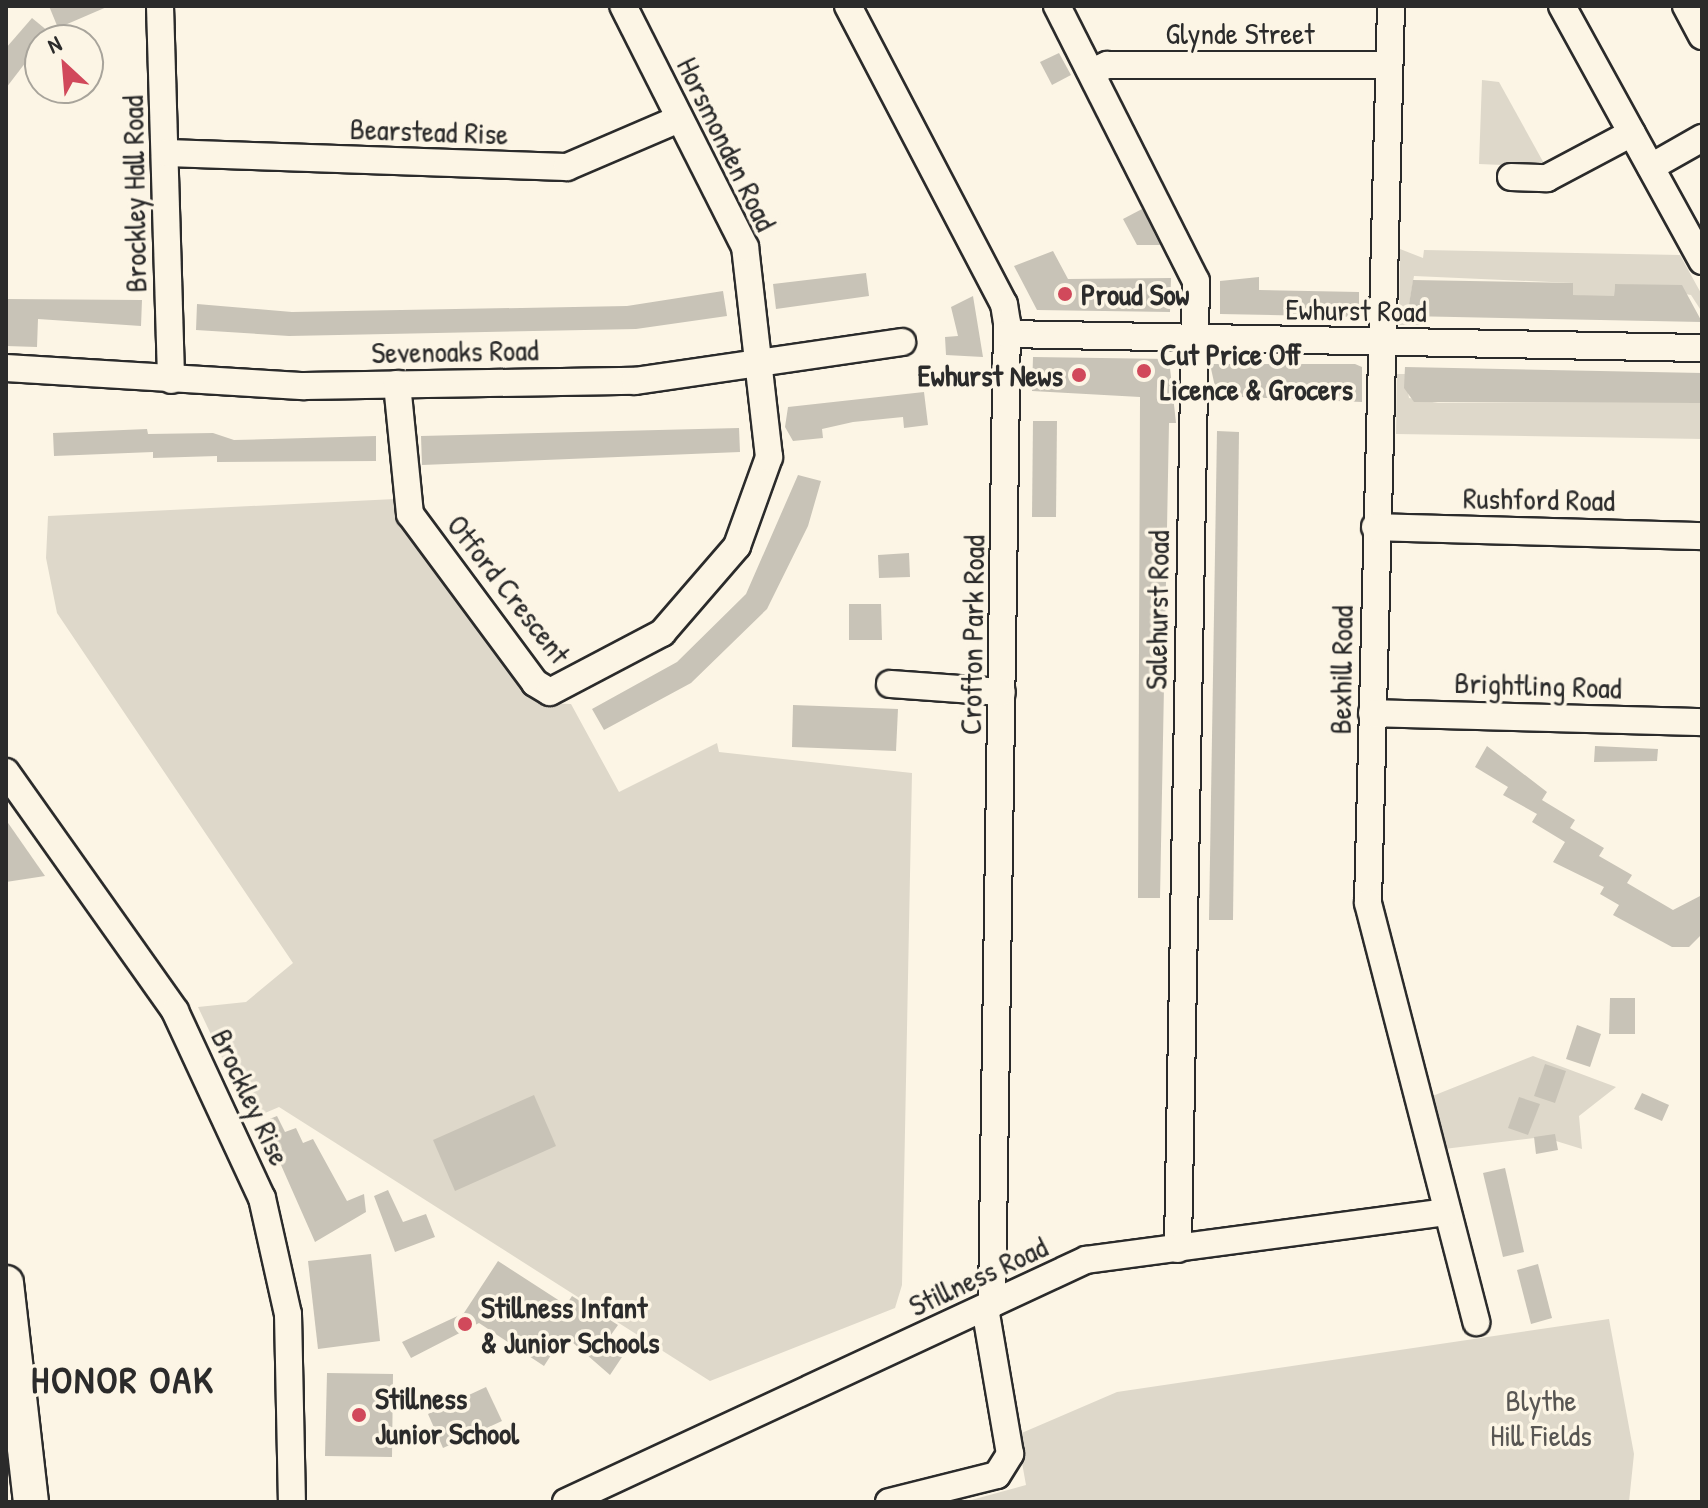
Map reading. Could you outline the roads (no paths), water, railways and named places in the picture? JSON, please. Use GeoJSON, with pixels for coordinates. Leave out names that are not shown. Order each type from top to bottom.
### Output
{"type":"FeatureCollection","features":[{"type":"Feature","properties":{"kind":"main road"},"geometry":{"type":"LineString","coordinates":[[6,1283],[22,1486]]}},
{"type":"Feature","properties":{"kind":"street","name":"Brockley Hall Road"},"geometry":{"type":"LineString","coordinates":[[160,6],[171,380]]}},
{"type":"Feature","properties":{"kind":"street","name":"Horsmonden Road"},"geometry":{"type":"LineString","coordinates":[[623,6],[745,247],[756,363]]}},
{"type":"Feature","properties":{"kind":"street","name":"Crofton Park Road"},"geometry":{"type":"LineString","coordinates":[[848,6],[1004,304],[1008,334],[988,1306],[1010,1454],[997,1475],[889,1502]]}},
{"type":"Feature","properties":{"kind":"street","name":"Salehurst Road"},"geometry":{"type":"LineString","coordinates":[[1057,6],[1193,264],[1195,338],[1178,1249]]}},
{"type":"Feature","properties":{"kind":"street","name":"Bexhill Road"},"geometry":{"type":"LineString","coordinates":[[1391,6],[1375,527],[1368,903],[1476,1322]]}},
{"type":"Feature","properties":{"kind":"street"},"geometry":{"type":"LineString","coordinates":[[1562,6],[1702,261]]}},
{"type":"Feature","properties":{"kind":"street"},"geometry":{"type":"LineString","coordinates":[[1686,6],[1702,36]]}},
{"type":"Feature","properties":{"kind":"street","name":"Glynde Street"},"geometry":{"type":"LineString","coordinates":[[1092,72],[1107,65],[1389,65]]}},
{"type":"Feature","properties":{"kind":"street","name":"Bearstead Rise"},"geometry":{"type":"LineString","coordinates":[[166,153],[567,167],[679,119]]}},
{"type":"Feature","properties":{"kind":"street"},"geometry":{"type":"LineString","coordinates":[[1511,177],[1547,178],[1632,133]]}},
{"type":"Feature","properties":{"kind":"street"},"geometry":{"type":"LineString","coordinates":[[1651,167],[1702,138]]}},
{"type":"Feature","properties":{"kind":"street","name":"Ewhurst Road"},"geometry":{"type":"LineString","coordinates":[[1008,334],[1702,348]]}},
{"type":"Feature","properties":{"kind":"street","name":"Sevenoaks Road"},"geometry":{"type":"LineString","coordinates":[[6,368],[171,380],[397,384],[635,381],[902,342]]}},
{"type":"Feature","properties":{"kind":"street","name":"Otford Crescent"},"geometry":{"type":"LineString","coordinates":[[397,384],[410,514],[535,683],[550,692],[662,633],[737,546],[768,476],[756,363]]}},
{"type":"Feature","properties":{"kind":"street","name":"Rushford Road"},"geometry":{"type":"LineString","coordinates":[[1375,527],[1702,536]]}},
{"type":"Feature","properties":{"kind":"street"},"geometry":{"type":"LineString","coordinates":[[890,684],[1002,692]]}},
{"type":"Feature","properties":{"kind":"street","name":"Brightling Road"},"geometry":{"type":"LineString","coordinates":[[1372,713],[1702,722]]}},
{"type":"Feature","properties":{"kind":"street","name":"Brockley Rise"},"geometry":{"type":"LineString","coordinates":[[6,772],[175,1011],[262,1198],[288,1314],[292,1502]]}},
{"type":"Feature","properties":{"kind":"street","name":"Stillness Road"},"geometry":{"type":"LineString","coordinates":[[566,1502],[1086,1260],[1446,1212]]}},
{"type":"Feature","properties":{"kind":"place","name":"Proud Sow"},"geometry":{"type":"Point","coordinates":[1065,294]}},
{"type":"Feature","properties":{"kind":"place","name":"Cut Price Off Licence & Grocers"},"geometry":{"type":"Point","coordinates":[1144,371]}},
{"type":"Feature","properties":{"kind":"place","name":"Ewhurst News"},"geometry":{"type":"Point","coordinates":[1079,375]}},
{"type":"Feature","properties":{"kind":"place","name":"Stillness Infant & Junior Schools"},"geometry":{"type":"Point","coordinates":[465,1324]}},
{"type":"Feature","properties":{"kind":"place","name":"Stillness Junior School"},"geometry":{"type":"Point","coordinates":[359,1415]}},
{"type":"Feature","properties":{"kind":"district","name":"HONOR OAK"},"geometry":{"type":"Point","coordinates":[123,1380]}},
{"type":"Feature","properties":{"kind":"park label","name":"Blythe Hill Fields"},"geometry":{"type":"Point","coordinates":[1541,1417]}}]}
